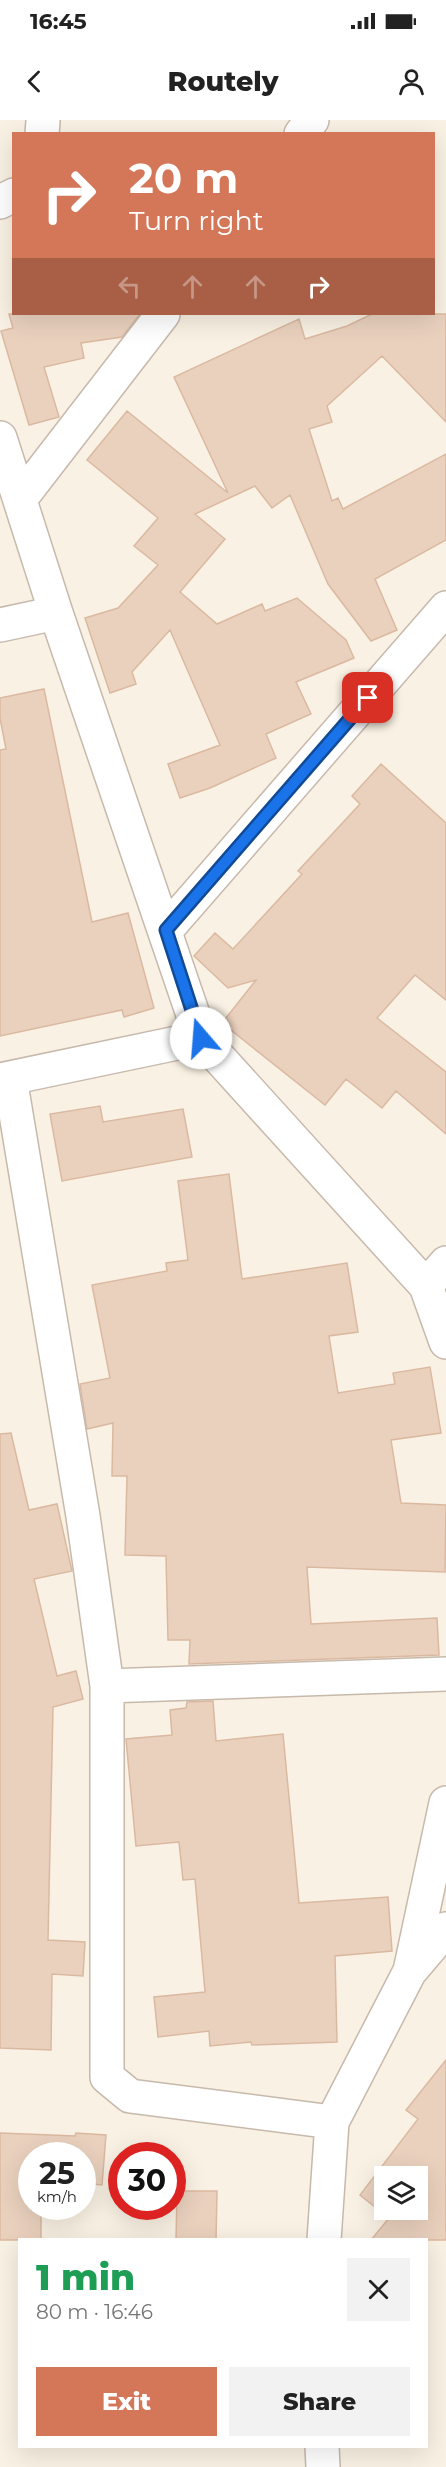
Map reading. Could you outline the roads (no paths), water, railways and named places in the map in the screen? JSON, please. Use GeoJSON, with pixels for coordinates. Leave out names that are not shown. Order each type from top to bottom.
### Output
{"type":"FeatureCollection","features":[{"type":"Feature","properties":{"kind":"street"},"geometry":{"type":"LineString","coordinates":[[303,132],[312,120]]}},
{"type":"Feature","properties":{"kind":"street"},"geometry":{"type":"LineString","coordinates":[[21,498],[162,315]]}},
{"type":"Feature","properties":{"kind":"street"},"geometry":{"type":"LineString","coordinates":[[0,438],[56,613],[201,1038],[436,1274],[446,1342]]}},
{"type":"Feature","properties":{"kind":"street"},"geometry":{"type":"LineString","coordinates":[[166,930],[446,608]]}},
{"type":"Feature","properties":{"kind":"street"},"geometry":{"type":"LineString","coordinates":[[0,626],[56,613]]}},
{"type":"Feature","properties":{"kind":"street"},"geometry":{"type":"LineString","coordinates":[[201,1038],[5,1079],[83,1516],[107,1686],[108,2077],[130,2096],[332,2122]]}},
{"type":"Feature","properties":{"kind":"street"},"geometry":{"type":"LineString","coordinates":[[107,1686],[446,1674]]}},
{"type":"Feature","properties":{"kind":"street"},"geometry":{"type":"LineString","coordinates":[[410,1971],[446,1803]]}},
{"type":"Feature","properties":{"kind":"street"},"geometry":{"type":"LineString","coordinates":[[324,2238],[332,2122],[410,1971],[446,1929]]}},
{"type":"Feature","properties":{"kind":"street"},"geometry":{"type":"LineString","coordinates":[[322,2448],[323,2467]]}}]}
